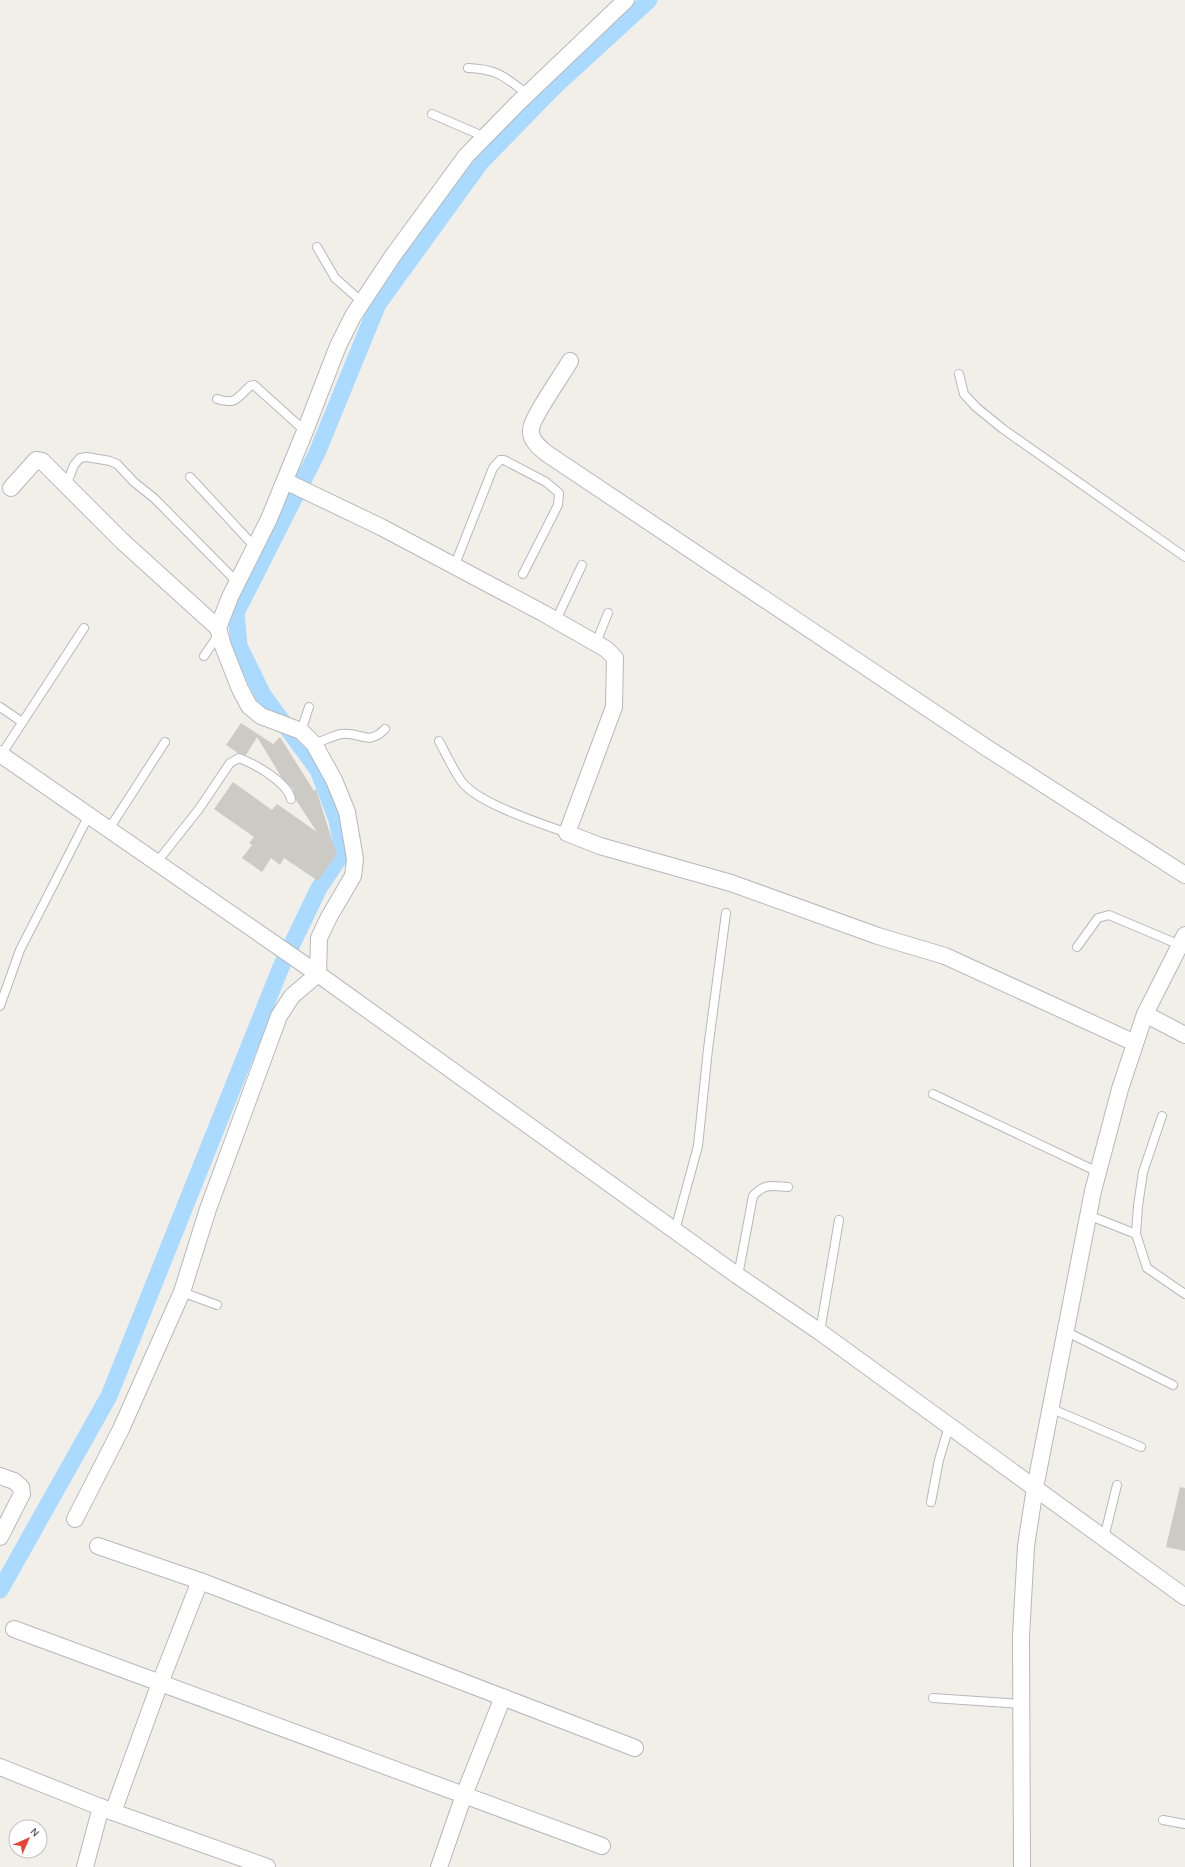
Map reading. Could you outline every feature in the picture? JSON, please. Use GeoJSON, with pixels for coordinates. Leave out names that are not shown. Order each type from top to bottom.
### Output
{"type":"FeatureCollection","features":[{"type":"Feature","properties":{"kind":"street"},"geometry":{"type":"LineString","coordinates":[[75,1519],[122,1428],[182,1292],[208,1209],[279,1016],[292,996],[318,974],[319,938],[329,917],[353,876],[356,859],[347,812],[334,780],[314,744],[295,728],[261,716],[250,706],[237,682],[222,646],[219,631],[237,582],[290,483],[306,431],[338,346],[362,302],[466,156],[527,94],[626,0]]}},
{"type":"Feature","properties":{"kind":"street"},"geometry":{"type":"LineString","coordinates":[[570,361],[535,419],[531,430],[534,442],[546,453],[987,748],[1185,875]]}},
{"type":"Feature","properties":{"kind":"street"},"geometry":{"type":"LineString","coordinates":[[10,488],[39,459],[122,541],[219,631]]}},
{"type":"Feature","properties":{"kind":"street"},"geometry":{"type":"LineString","coordinates":[[290,483],[413,544],[556,620],[606,649],[615,658],[614,707],[567,833],[600,846],[731,883],[878,936],[945,956],[1135,1043]]}},
{"type":"Feature","properties":{"kind":"street"},"geometry":{"type":"LineString","coordinates":[[1,754],[318,974],[738,1276],[820,1332],[1185,1597]]}},
{"type":"Feature","properties":{"kind":"street"},"geometry":{"type":"LineString","coordinates":[[1022,1867],[1021,1636],[1025,1561],[1035,1488],[1088,1215],[1120,1089],[1145,1014],[1182,940]]}},
{"type":"Feature","properties":{"kind":"street"},"geometry":{"type":"LineString","coordinates":[[1145,1014],[1185,1035]]}},
{"type":"Feature","properties":{"kind":"street"},"geometry":{"type":"LineString","coordinates":[[0,1476],[14,1481],[21,1486],[22,1494],[0,1538]]}},
{"type":"Feature","properties":{"kind":"street"},"geometry":{"type":"LineString","coordinates":[[98,1546],[200,1581],[635,1748]]}},
{"type":"Feature","properties":{"kind":"street"},"geometry":{"type":"LineString","coordinates":[[85,1867],[200,1581]]}},
{"type":"Feature","properties":{"kind":"street"},"geometry":{"type":"LineString","coordinates":[[14,1629],[602,1846]]}},
{"type":"Feature","properties":{"kind":"street"},"geometry":{"type":"LineString","coordinates":[[439,1867],[464,1795],[503,1697]]}},
{"type":"Feature","properties":{"kind":"street"},"geometry":{"type":"LineString","coordinates":[[0,1767],[107,1810],[267,1867]]}},
{"type":"Feature","properties":{"kind":"lane"},"geometry":{"type":"LineString","coordinates":[[468,68],[492,71],[502,75],[527,94]]}},
{"type":"Feature","properties":{"kind":"lane"},"geometry":{"type":"LineString","coordinates":[[432,114],[485,137]]}},
{"type":"Feature","properties":{"kind":"lane"},"geometry":{"type":"LineString","coordinates":[[317,247],[335,278],[362,302]]}},
{"type":"Feature","properties":{"kind":"lane"},"geometry":{"type":"LineString","coordinates":[[959,374],[964,394],[981,412],[1185,557]]}},
{"type":"Feature","properties":{"kind":"lane"},"geometry":{"type":"LineString","coordinates":[[217,399],[229,403],[232,402],[250,386],[254,385],[306,431]]}},
{"type":"Feature","properties":{"kind":"lane"},"geometry":{"type":"LineString","coordinates":[[66,486],[74,465],[80,458],[87,457],[110,461],[117,464],[134,482],[154,498],[237,582]]}},
{"type":"Feature","properties":{"kind":"lane"},"geometry":{"type":"LineString","coordinates":[[454,567],[493,468],[500,460],[504,460],[546,482],[559,493],[558,504],[523,574]]}},
{"type":"Feature","properties":{"kind":"lane"},"geometry":{"type":"LineString","coordinates":[[190,477],[255,547]]}},
{"type":"Feature","properties":{"kind":"lane"},"geometry":{"type":"LineString","coordinates":[[556,620],[582,565]]}},
{"type":"Feature","properties":{"kind":"lane"},"geometry":{"type":"LineString","coordinates":[[596,643],[608,614]]}},
{"type":"Feature","properties":{"kind":"lane"},"geometry":{"type":"LineString","coordinates":[[1,754],[84,628]]}},
{"type":"Feature","properties":{"kind":"lane"},"geometry":{"type":"LineString","coordinates":[[204,656],[219,631]]}},
{"type":"Feature","properties":{"kind":"lane"},"geometry":{"type":"LineString","coordinates":[[0,707],[22,722]]}},
{"type":"Feature","properties":{"kind":"lane"},"geometry":{"type":"LineString","coordinates":[[295,728],[309,707]]}},
{"type":"Feature","properties":{"kind":"lane"},"geometry":{"type":"LineString","coordinates":[[314,744],[341,734],[350,734],[369,739],[378,736],[385,728]]}},
{"type":"Feature","properties":{"kind":"lane"},"geometry":{"type":"LineString","coordinates":[[439,741],[462,781],[471,791],[521,815],[567,833]]}},
{"type":"Feature","properties":{"kind":"lane"},"geometry":{"type":"LineString","coordinates":[[109,830],[165,742]]}},
{"type":"Feature","properties":{"kind":"lane"},"geometry":{"type":"LineString","coordinates":[[157,862],[199,809],[230,763],[239,758],[252,763],[276,780],[286,789],[291,799]]}},
{"type":"Feature","properties":{"kind":"lane"},"geometry":{"type":"LineString","coordinates":[[0,1006],[20,950],[89,816]]}},
{"type":"Feature","properties":{"kind":"lane"},"geometry":{"type":"LineString","coordinates":[[675,1230],[698,1146],[708,1049],[726,913]]}},
{"type":"Feature","properties":{"kind":"lane"},"geometry":{"type":"LineString","coordinates":[[1077,946],[1098,918],[1109,915],[1182,940]]}},
{"type":"Feature","properties":{"kind":"lane"},"geometry":{"type":"LineString","coordinates":[[933,1094],[1098,1172]]}},
{"type":"Feature","properties":{"kind":"lane"},"geometry":{"type":"LineString","coordinates":[[1162,1116],[1143,1172],[1136,1234],[1147,1268],[1185,1294]]}},
{"type":"Feature","properties":{"kind":"lane"},"geometry":{"type":"LineString","coordinates":[[738,1276],[753,1196],[760,1189],[770,1185],[788,1187]]}},
{"type":"Feature","properties":{"kind":"lane"},"geometry":{"type":"LineString","coordinates":[[1088,1215],[1136,1234]]}},
{"type":"Feature","properties":{"kind":"lane"},"geometry":{"type":"LineString","coordinates":[[820,1332],[839,1220]]}},
{"type":"Feature","properties":{"kind":"lane"},"geometry":{"type":"LineString","coordinates":[[182,1292],[216,1305]]}},
{"type":"Feature","properties":{"kind":"lane"},"geometry":{"type":"LineString","coordinates":[[1065,1331],[1173,1386]]}},
{"type":"Feature","properties":{"kind":"lane"},"geometry":{"type":"LineString","coordinates":[[1050,1408],[1141,1447]]}},
{"type":"Feature","properties":{"kind":"lane"},"geometry":{"type":"LineString","coordinates":[[931,1502],[939,1460],[949,1426]]}},
{"type":"Feature","properties":{"kind":"lane"},"geometry":{"type":"LineString","coordinates":[[1104,1538],[1116,1485]]}},
{"type":"Feature","properties":{"kind":"lane"},"geometry":{"type":"LineString","coordinates":[[933,1698],[1021,1704]]}},
{"type":"Feature","properties":{"kind":"lane"},"geometry":{"type":"LineString","coordinates":[[1163,1820],[1185,1824]]}},
{"type":"Feature","properties":{"kind":"building"},"geometry":{"type":"Polygon","coordinates":[[[241,723],[273,744],[280,737],[314,791],[316,789],[337,856],[318,881],[284,858],[280,865],[271,858],[262,872],[242,858],[252,845],[249,843],[254,837],[214,809],[233,782],[272,810],[277,804],[317,832],[296,800],[293,789],[282,778],[257,737],[246,755],[238,753],[226,745],[241,723]]]}},
{"type":"Feature","properties":{"kind":"building"},"geometry":{"type":"Polygon","coordinates":[[[1180,1487],[1185,1488],[1185,1551],[1166,1547],[1180,1487]]]}},
{"type":"Feature","properties":{"kind":"waterway"},"geometry":{"type":"LineString","coordinates":[[0,1590],[109,1396],[281,967],[319,888],[343,852],[337,820],[318,770],[263,695],[239,646],[236,613],[317,453],[378,304],[481,162],[553,88],[649,0]]}}]}
